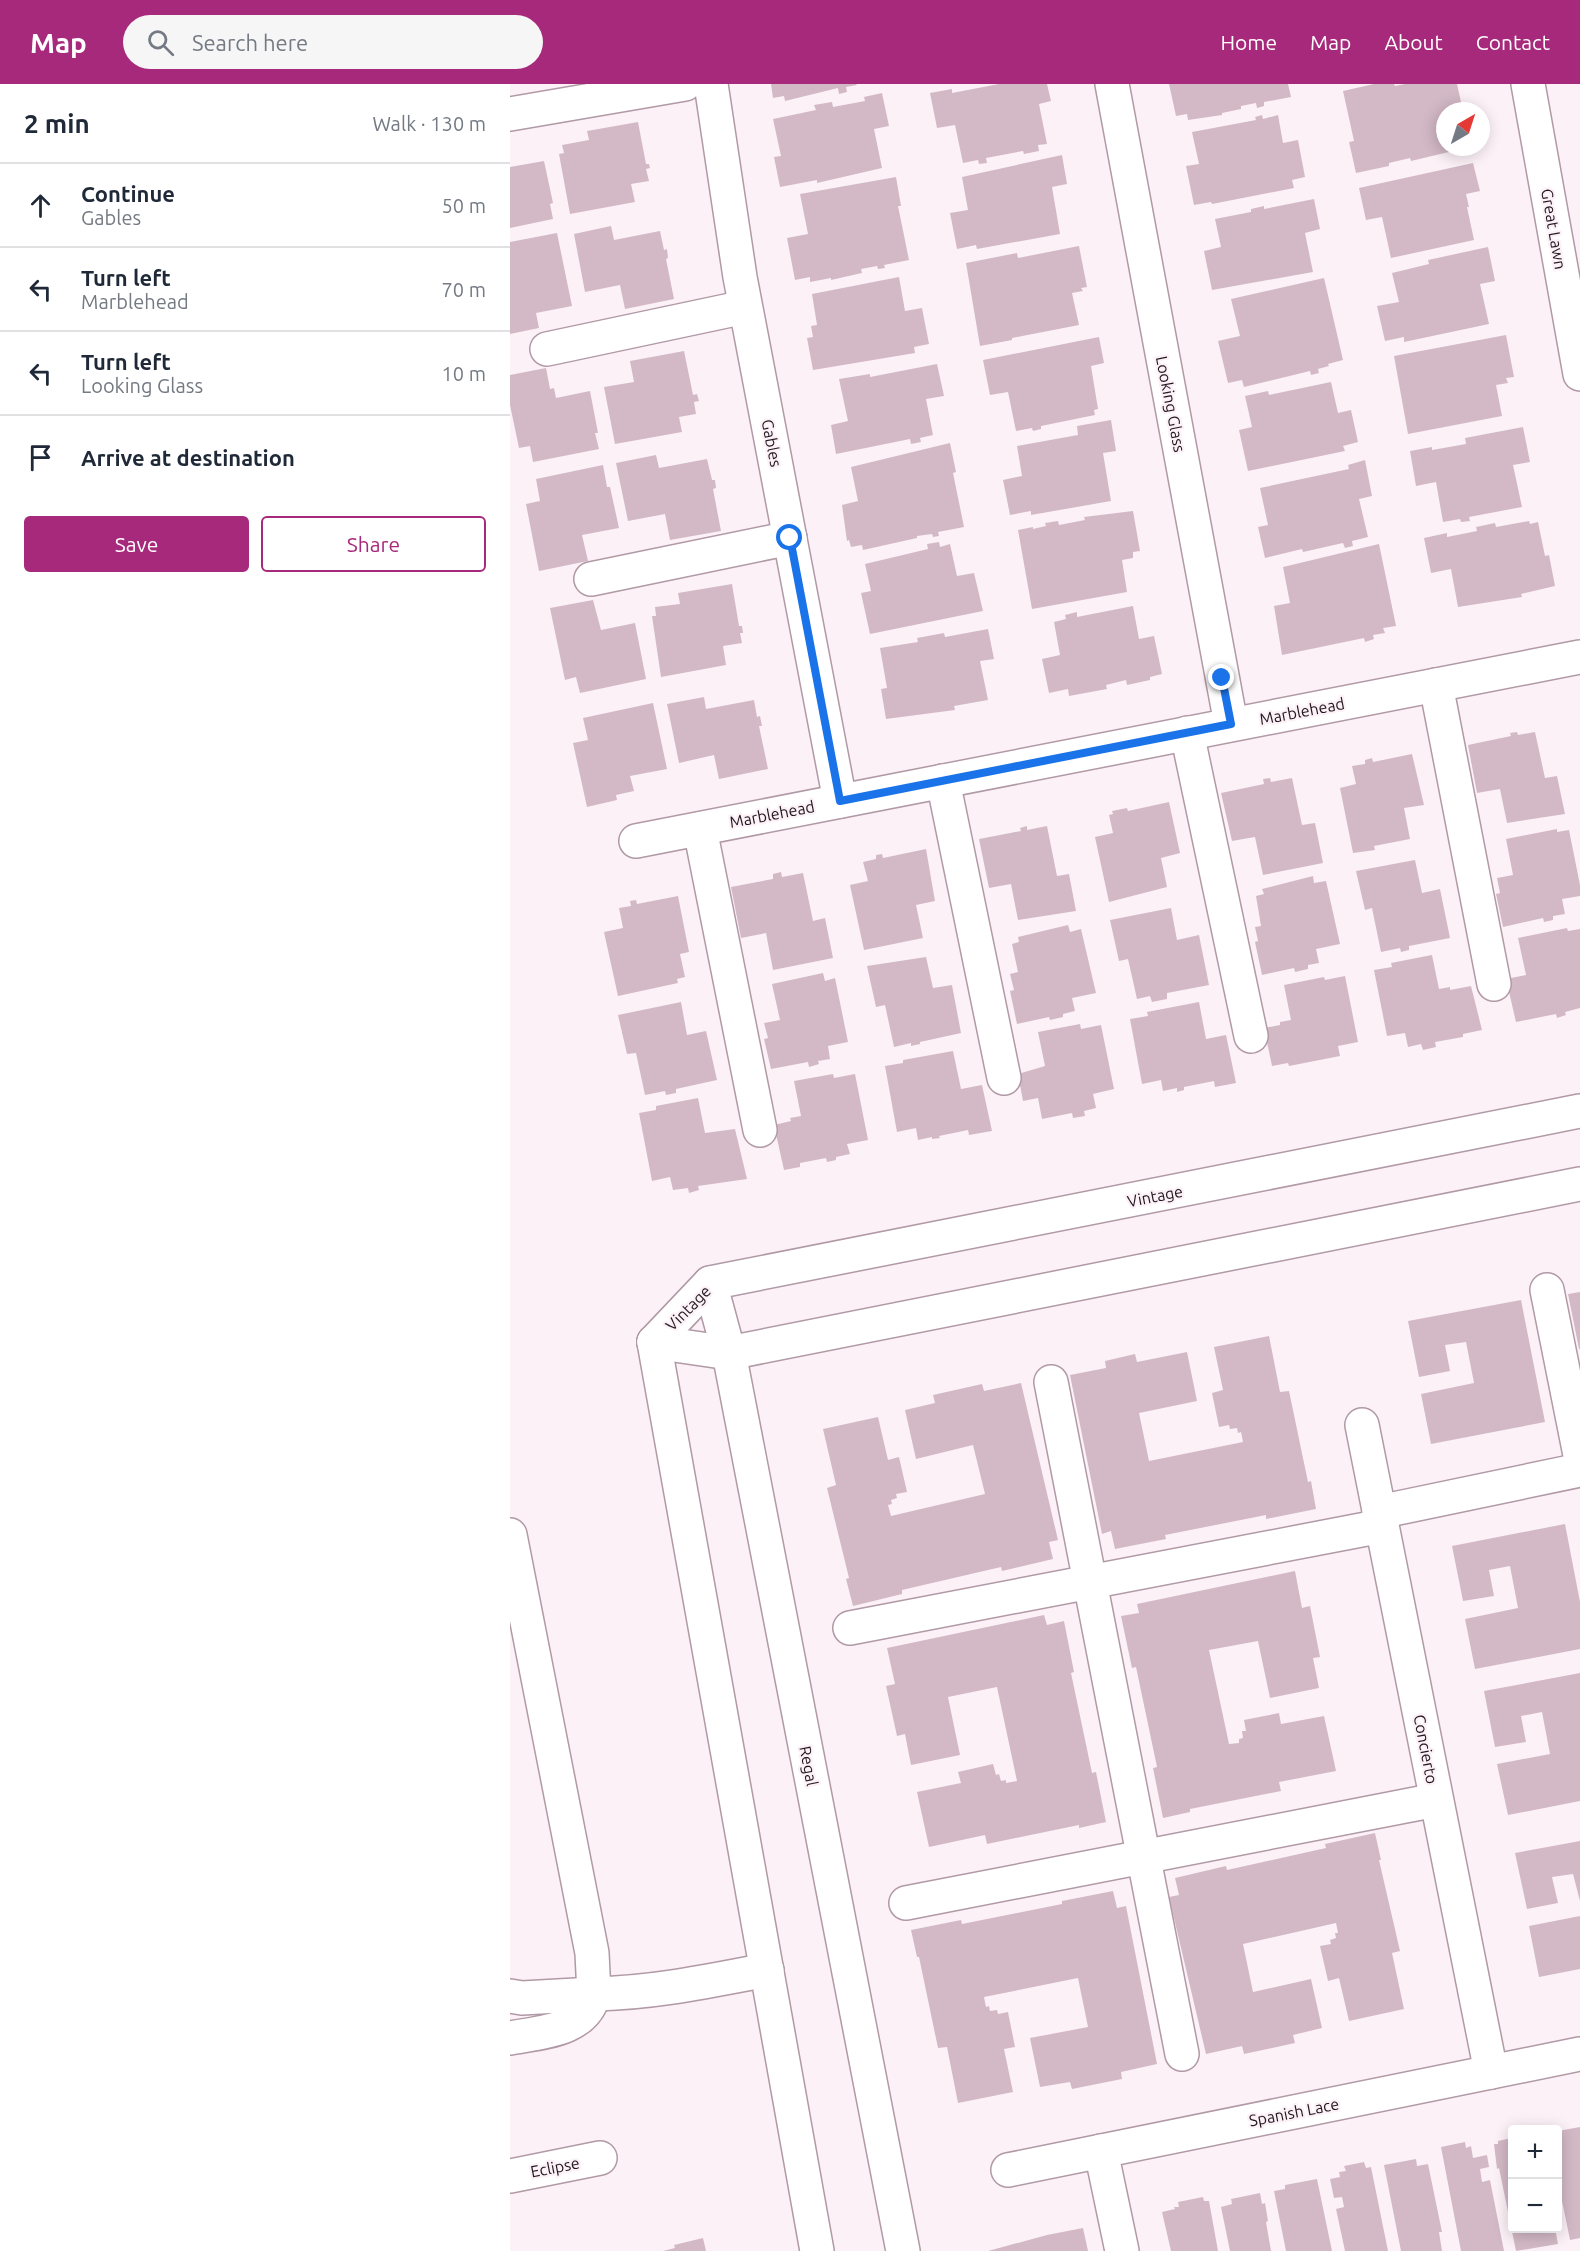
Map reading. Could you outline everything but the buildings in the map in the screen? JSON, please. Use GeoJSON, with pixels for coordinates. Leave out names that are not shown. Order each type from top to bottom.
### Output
{"type":"FeatureCollection","features":[{"type":"Feature","properties":{"kind":"street"},"geometry":{"type":"LineString","coordinates":[[510,114],[685,84]]}},
{"type":"Feature","properties":{"kind":"street","name":"Gables"},"geometry":{"type":"LineString","coordinates":[[711,84],[745,308],[840,801]]}},
{"type":"Feature","properties":{"kind":"street","name":"Looking Glass"},"geometry":{"type":"LineString","coordinates":[[1112,84],[1231,724]]}},
{"type":"Feature","properties":{"kind":"street","name":"Great Lawn"},"geometry":{"type":"LineString","coordinates":[[1528,84],[1580,374]]}},
{"type":"Feature","properties":{"kind":"street"},"geometry":{"type":"LineString","coordinates":[[547,349],[745,308]]}},
{"type":"Feature","properties":{"kind":"street"},"geometry":{"type":"LineString","coordinates":[[591,579],[790,538]]}},
{"type":"Feature","properties":{"kind":"street","name":"Marblehead"},"geometry":{"type":"LineString","coordinates":[[636,841],[1580,657]]}},
{"type":"Feature","properties":{"kind":"street"},"geometry":{"type":"LineString","coordinates":[[1436,685],[1494,984]]}},
{"type":"Feature","properties":{"kind":"street"},"geometry":{"type":"LineString","coordinates":[[1187,733],[1251,1036]]}},
{"type":"Feature","properties":{"kind":"street"},"geometry":{"type":"LineString","coordinates":[[943,781],[1004,1078]]}},
{"type":"Feature","properties":{"kind":"street"},"geometry":{"type":"LineString","coordinates":[[700,829],[760,1130]]}},
{"type":"Feature","properties":{"kind":"street","name":"Vintage"},"geometry":{"type":"LineString","coordinates":[[654,1342],[710,1283],[1580,1111]]}},
{"type":"Feature","properties":{"kind":"street","name":"Vintage"},"geometry":{"type":"LineString","coordinates":[[654,1342],[729,1353],[1580,1184]]}},
{"type":"Feature","properties":{"kind":"street","name":"Regal"},"geometry":{"type":"LineString","coordinates":[[710,1283],[729,1353],[903,2251]]}},
{"type":"Feature","properties":{"kind":"street"},"geometry":{"type":"LineString","coordinates":[[1547,1290],[1580,1455]]}},
{"type":"Feature","properties":{"kind":"street"},"geometry":{"type":"LineString","coordinates":[[654,1342],[817,2251]]}},
{"type":"Feature","properties":{"kind":"street"},"geometry":{"type":"LineString","coordinates":[[1051,1382],[1182,2054]]}},
{"type":"Feature","properties":{"kind":"street","name":"Concierto"},"geometry":{"type":"LineString","coordinates":[[1362,1425],[1491,2072]]}},
{"type":"Feature","properties":{"kind":"street"},"geometry":{"type":"LineString","coordinates":[[850,1628],[1090,1582],[1380,1519],[1580,1470]]}},
{"type":"Feature","properties":{"kind":"street"},"geometry":{"type":"LineString","coordinates":[[510,1534],[592,1953],[594,1994],[591,2006],[566,2028],[510,2038]]}},
{"type":"Feature","properties":{"kind":"street"},"geometry":{"type":"LineString","coordinates":[[906,1903],[1437,1800]]}},
{"type":"Feature","properties":{"kind":"street"},"geometry":{"type":"LineString","coordinates":[[510,1996],[522,1998],[627,1993],[675,1988],[767,1970]]}},
{"type":"Feature","properties":{"kind":"street","name":"Spanish Lace"},"geometry":{"type":"LineString","coordinates":[[1008,2170],[1580,2054]]}},
{"type":"Feature","properties":{"kind":"street"},"geometry":{"type":"LineString","coordinates":[[1101,2151],[1122,2251]]}},
{"type":"Feature","properties":{"kind":"street","name":"Eclipse"},"geometry":{"type":"LineString","coordinates":[[510,2176],[600,2158]]}},
{"type":"Feature","properties":{"kind":"route"},"geometry":{"type":"LineString","coordinates":[[790,538],[840,801],[1231,724],[1222,678]]}}]}
